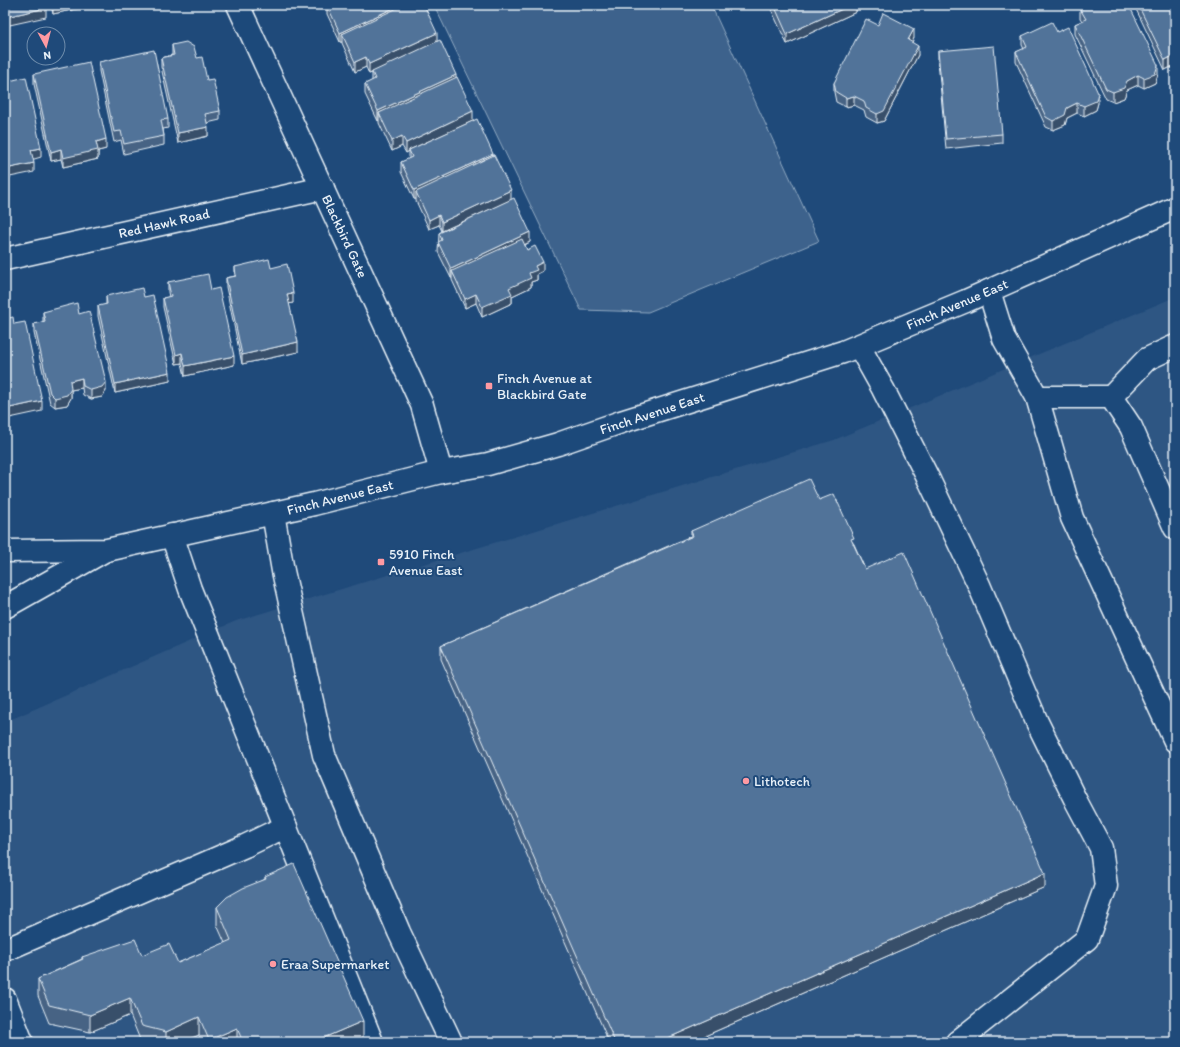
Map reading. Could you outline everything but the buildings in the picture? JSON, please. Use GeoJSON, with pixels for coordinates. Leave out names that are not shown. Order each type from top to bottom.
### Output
{"type":"FeatureCollection","features":[{"type":"Feature","properties":{"kind":"main road","name":"Blackbird Gate"},"geometry":{"type":"LineString","coordinates":[[238,5],[422,405],[441,472]]}},
{"type":"Feature","properties":{"kind":"main road","name":"Red Hawk Road"},"geometry":{"type":"LineString","coordinates":[[5,259],[323,188]]}},
{"type":"Feature","properties":{"kind":"main road","name":"Finch Avenue East"},"geometry":{"type":"LineString","coordinates":[[5,551],[107,550],[273,513],[441,472],[488,464],[558,444],[620,422],[835,355],[859,346],[989,291],[1175,208]]}},
{"type":"Feature","properties":{"kind":"main road"},"geometry":{"type":"LineString","coordinates":[[989,291],[1004,339],[1037,397],[1072,518],[1175,741]]}},
{"type":"Feature","properties":{"kind":"main road"},"geometry":{"type":"LineString","coordinates":[[859,346],[883,389],[930,482],[979,585],[1037,722],[1101,848],[1106,886],[1087,939],[957,1042]]}},
{"type":"Feature","properties":{"kind":"main road"},"geometry":{"type":"LineString","coordinates":[[1037,397],[1111,397],[1147,358],[1175,346]]}},
{"type":"Feature","properties":{"kind":"main road"},"geometry":{"type":"LineString","coordinates":[[1111,397],[1131,427],[1175,528]]}},
{"type":"Feature","properties":{"kind":"main road"},"geometry":{"type":"LineString","coordinates":[[273,513],[283,571],[324,755],[399,932],[451,1042]]}},
{"type":"Feature","properties":{"kind":"main road"},"geometry":{"type":"LineString","coordinates":[[172,536],[190,589],[372,1042]]}},
{"type":"Feature","properties":{"kind":"main road","name":"Finch Avenue East"},"geometry":{"type":"LineString","coordinates":[[5,606],[107,550]]}},
{"type":"Feature","properties":{"kind":"main road"},"geometry":{"type":"LineString","coordinates":[[5,950],[286,827]]}},
{"type":"Feature","properties":{"kind":"main road"},"geometry":{"type":"LineString","coordinates":[[5,999],[22,1042]]}},
{"type":"Feature","properties":{"kind":"shaded area"},"geometry":{"type":"Polygon","coordinates":[[[434,5],[711,5],[819,241],[648,312],[581,310],[434,5]]]}},
{"type":"Feature","properties":{"kind":"shaded area"},"geometry":{"type":"Polygon","coordinates":[[[1175,297],[1175,1042],[5,1042],[5,722],[236,621],[834,440],[1175,297]]]}},
{"type":"Feature","properties":{"kind":"place","name":"Finch Avenue at Blackbird Gate"},"geometry":{"type":"Point","coordinates":[489,386]}},
{"type":"Feature","properties":{"kind":"place","name":"5910 Finch Avenue East"},"geometry":{"type":"Point","coordinates":[381,562]}},
{"type":"Feature","properties":{"kind":"place","name":"Lithotech"},"geometry":{"type":"Point","coordinates":[746,781]}},
{"type":"Feature","properties":{"kind":"place","name":"Eraa Supermarket"},"geometry":{"type":"Point","coordinates":[273,964]}}]}
